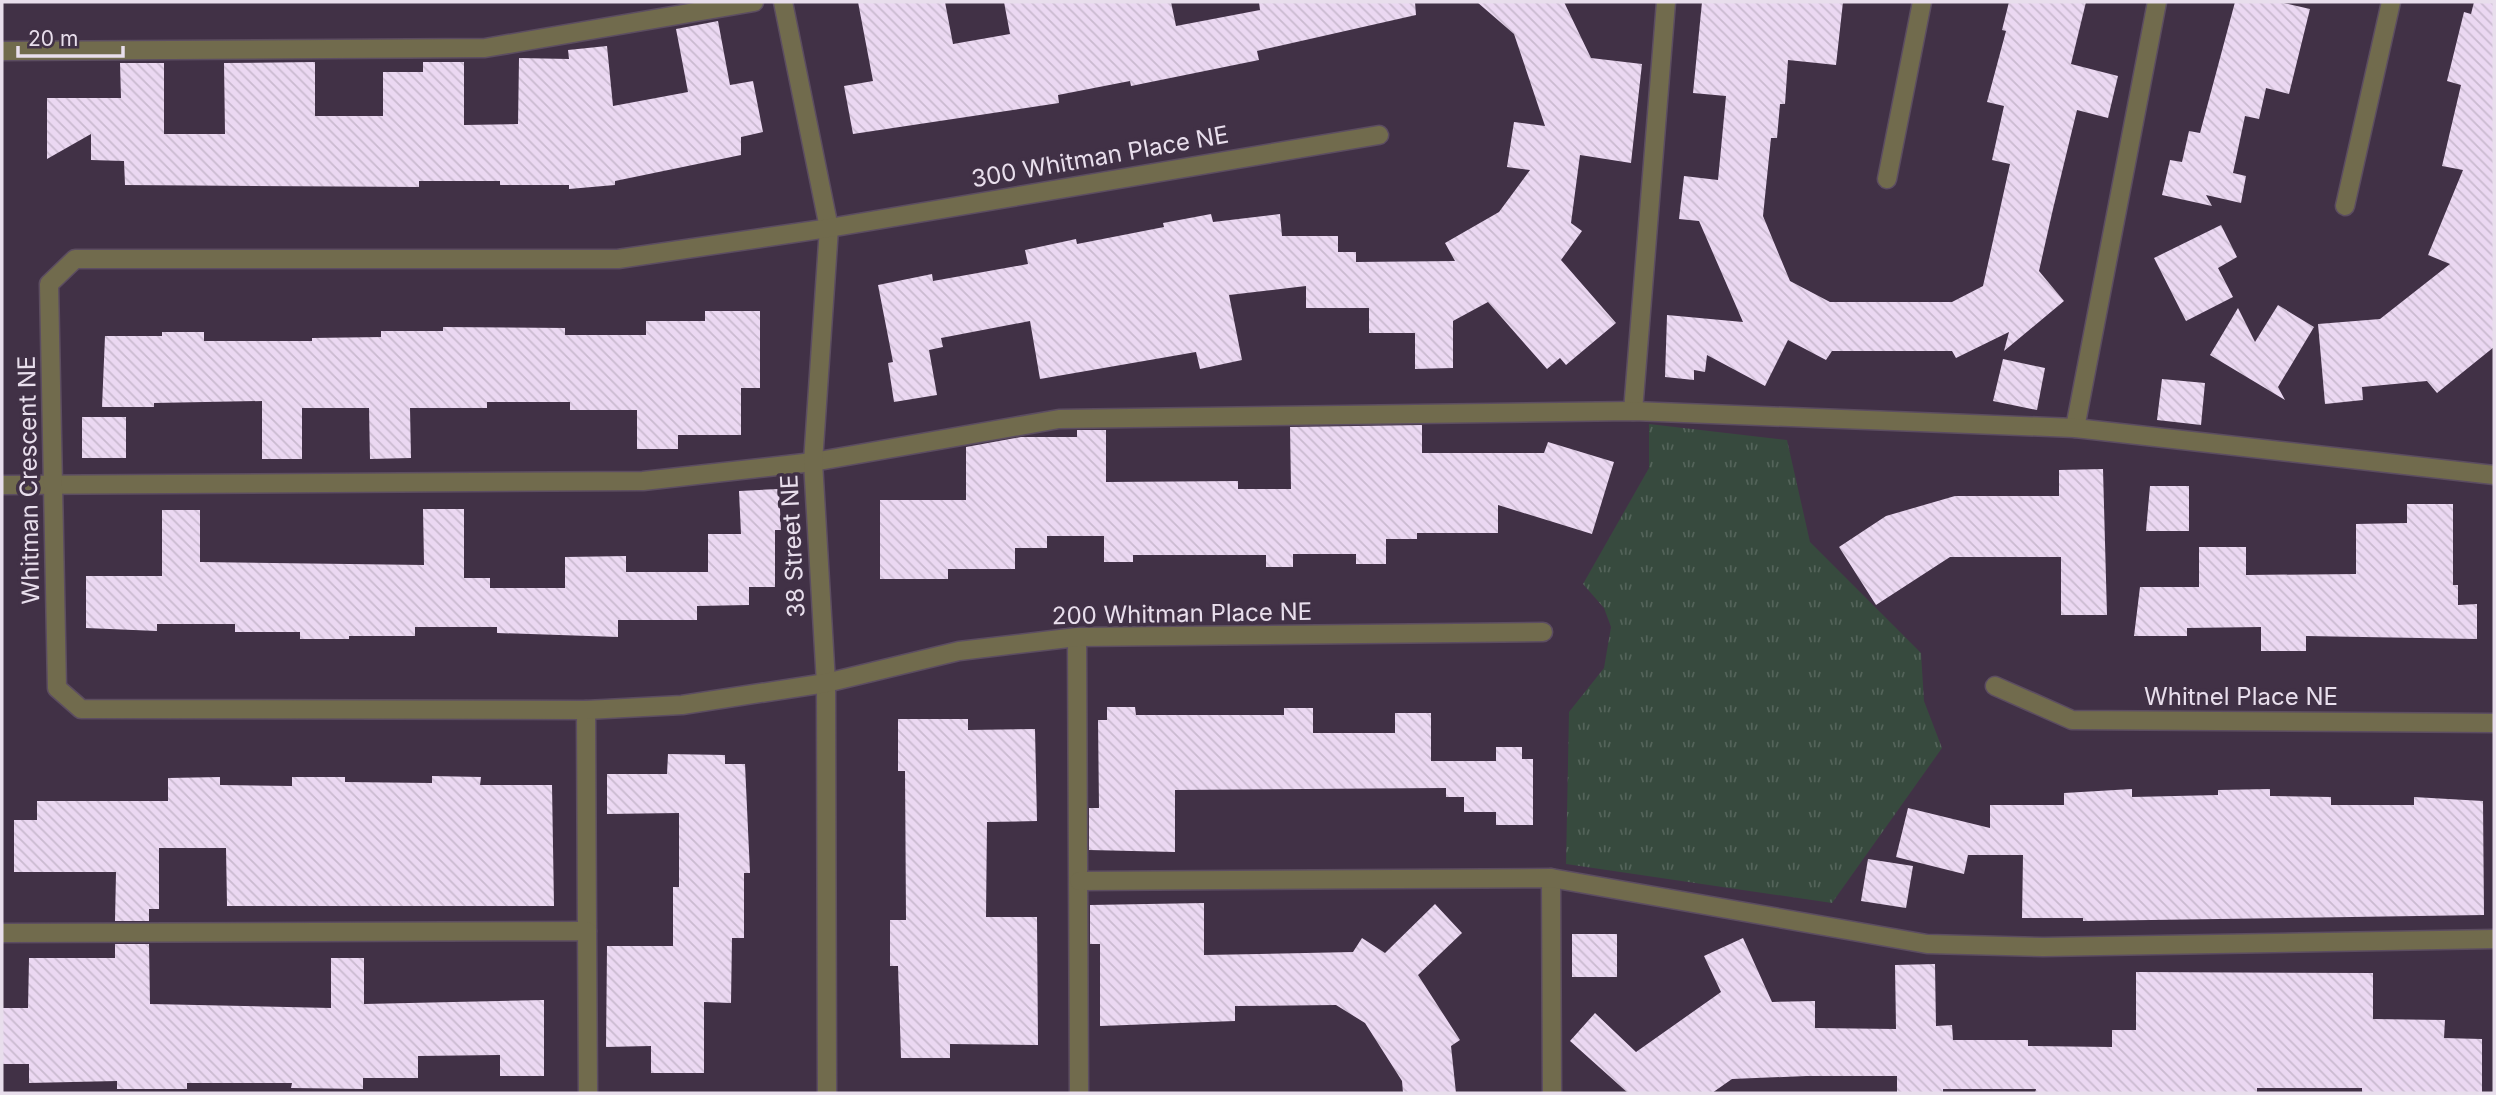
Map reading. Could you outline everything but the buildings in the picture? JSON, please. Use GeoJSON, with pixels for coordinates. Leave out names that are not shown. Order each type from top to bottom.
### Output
{"type":"FeatureCollection","features":[{"type":"Feature","properties":{"kind":"street"},"geometry":{"type":"LineString","coordinates":[[2,51],[485,48],[754,2]]}},
{"type":"Feature","properties":{"kind":"street","name":"38 Street NE"},"geometry":{"type":"LineString","coordinates":[[783,2],[829,228],[813,462],[826,683],[828,1093]]}},
{"type":"Feature","properties":{"kind":"street"},"geometry":{"type":"LineString","coordinates":[[1633,411],[1666,2]]}},
{"type":"Feature","properties":{"kind":"street"},"geometry":{"type":"LineString","coordinates":[[1887,179],[1922,2]]}},
{"type":"Feature","properties":{"kind":"street"},"geometry":{"type":"LineString","coordinates":[[2075,428],[2157,2]]}},
{"type":"Feature","properties":{"kind":"street"},"geometry":{"type":"LineString","coordinates":[[2345,206],[2391,2]]}},
{"type":"Feature","properties":{"kind":"street","name":"300 Whitman Place NE"},"geometry":{"type":"LineString","coordinates":[[829,228],[1380,135]]}},
{"type":"Feature","properties":{"kind":"street","name":"Whitman Crescent NE"},"geometry":{"type":"LineString","coordinates":[[826,683],[682,705],[586,710],[81,709],[57,688],[49,284],[75,259],[618,259],[829,228]]}},
{"type":"Feature","properties":{"kind":"street"},"geometry":{"type":"LineString","coordinates":[[2,485],[643,481],[813,462],[1059,419],[1633,411],[2075,428],[2494,475]]}},
{"type":"Feature","properties":{"kind":"street","name":"200 Whitman Place NE"},"geometry":{"type":"LineString","coordinates":[[826,683],[959,651],[1077,637],[1543,632]]}},
{"type":"Feature","properties":{"kind":"street"},"geometry":{"type":"LineString","coordinates":[[1077,637],[1079,1093]]}},
{"type":"Feature","properties":{"kind":"street","name":"Whitnel Place NE"},"geometry":{"type":"LineString","coordinates":[[1995,686],[2072,720],[2494,723]]}},
{"type":"Feature","properties":{"kind":"street"},"geometry":{"type":"LineString","coordinates":[[586,710],[588,1093]]}},
{"type":"Feature","properties":{"kind":"street"},"geometry":{"type":"LineString","coordinates":[[1079,881],[1551,878],[1927,943],[2043,947],[2494,939]]}},
{"type":"Feature","properties":{"kind":"street"},"geometry":{"type":"LineString","coordinates":[[1551,878],[1552,1093]]}},
{"type":"Feature","properties":{"kind":"street"},"geometry":{"type":"LineString","coordinates":[[2,933],[587,931]]}},
{"type":"Feature","properties":{"kind":"green space"},"geometry":{"type":"Polygon","coordinates":[[[1649,424],[1787,440],[1810,542],[1921,653],[1924,701],[1942,748],[1832,903],[1566,864],[1569,712],[1604,668],[1611,627],[1604,608],[1583,584],[1649,468],[1649,424]]]}}]}
